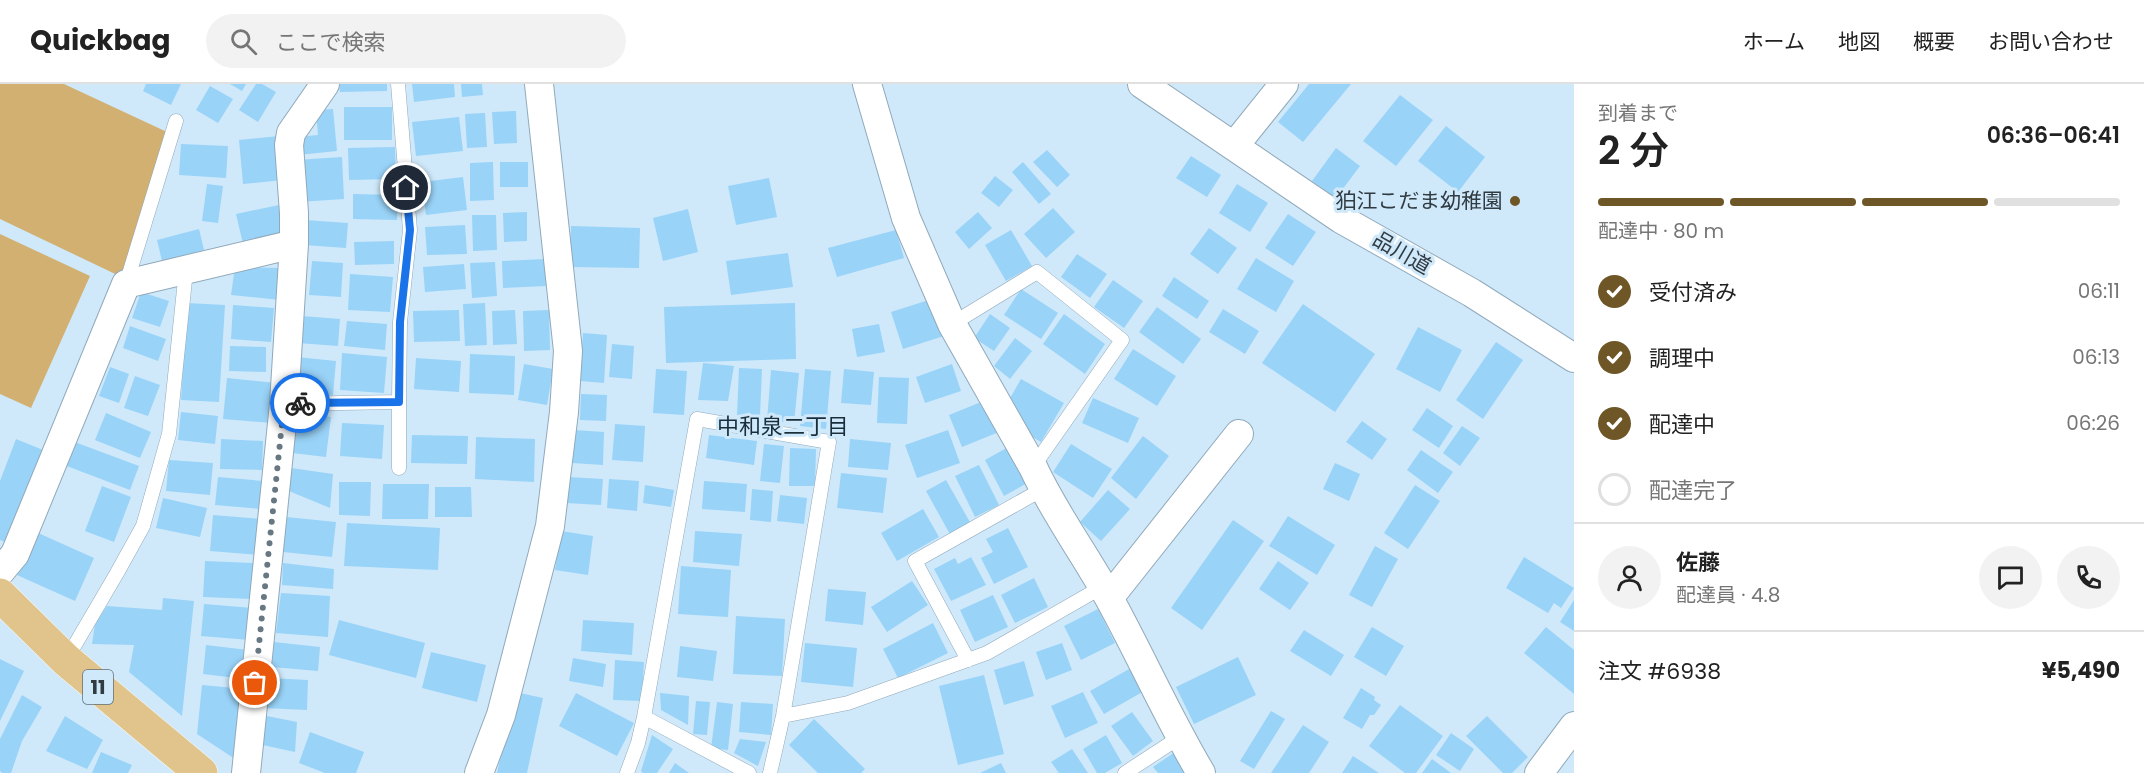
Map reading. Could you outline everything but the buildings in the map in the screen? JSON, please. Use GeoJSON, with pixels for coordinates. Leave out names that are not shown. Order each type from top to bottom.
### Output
{"type":"FeatureCollection","features":[{"type":"Feature","properties":{"kind":"main road","name":"11"},"geometry":{"type":"LineString","coordinates":[[0,595],[66,660],[201,773]]}},
{"type":"Feature","properties":{"kind":"street"},"geometry":{"type":"LineString","coordinates":[[246,773],[284,404],[294,244],[289,145],[291,133],[325,84]]}},
{"type":"Feature","properties":{"kind":"street"},"geometry":{"type":"LineString","coordinates":[[479,773],[501,715],[550,526],[564,412],[568,351],[539,84]]}},
{"type":"Feature","properties":{"kind":"street"},"geometry":{"type":"LineString","coordinates":[[867,84],[906,218],[951,324],[1106,592],[1180,737],[1201,773]]}},
{"type":"Feature","properties":{"kind":"street","name":"品川道"},"geometry":{"type":"LineString","coordinates":[[1142,84],[1341,219],[1472,292],[1574,358]]}},
{"type":"Feature","properties":{"kind":"street"},"geometry":{"type":"LineString","coordinates":[[1235,145],[1284,84]]}},
{"type":"Feature","properties":{"kind":"street"},"geometry":{"type":"LineString","coordinates":[[0,572],[15,554],[126,285],[294,244]]}},
{"type":"Feature","properties":{"kind":"street"},"geometry":{"type":"LineString","coordinates":[[1106,592],[1239,434]]}},
{"type":"Feature","properties":{"kind":"street"},"geometry":{"type":"LineString","coordinates":[[1539,773],[1574,726]]}},
{"type":"Feature","properties":{"kind":"lane"},"geometry":{"type":"LineString","coordinates":[[398,84],[410,230],[400,322],[399,468]]}},
{"type":"Feature","properties":{"kind":"lane"},"geometry":{"type":"LineString","coordinates":[[126,285],[176,121]]}},
{"type":"Feature","properties":{"kind":"lane"},"geometry":{"type":"LineString","coordinates":[[66,660],[143,525],[169,434],[186,270]]}},
{"type":"Feature","properties":{"kind":"lane"},"geometry":{"type":"LineString","coordinates":[[951,324],[1037,272],[1122,340],[1038,478],[915,561],[968,660]]}},
{"type":"Feature","properties":{"kind":"lane"},"geometry":{"type":"LineString","coordinates":[[284,404],[399,402]]}},
{"type":"Feature","properties":{"kind":"lane"},"geometry":{"type":"LineString","coordinates":[[627,773],[638,743],[644,717],[697,419],[829,442],[783,716],[770,773]]}},
{"type":"Feature","properties":{"kind":"lane"},"geometry":{"type":"LineString","coordinates":[[783,716],[848,704],[987,653],[1106,592]]}},
{"type":"Feature","properties":{"kind":"lane"},"geometry":{"type":"LineString","coordinates":[[644,717],[749,773]]}},
{"type":"Feature","properties":{"kind":"lane"},"geometry":{"type":"LineString","coordinates":[[1125,773],[1180,737]]}},
{"type":"Feature","properties":{"kind":"shaded area"},"geometry":{"type":"Polygon","coordinates":[[[0,84],[64,84],[167,132],[132,282],[0,219],[0,84]]]}},
{"type":"Feature","properties":{"kind":"shaded area"},"geometry":{"type":"Polygon","coordinates":[[[0,234],[90,276],[31,408],[0,394],[0,234]]]}},
{"type":"Feature","properties":{"kind":"way so far"},"geometry":{"type":"LineString","coordinates":[[255,683],[284,404],[300,403]]}},
{"type":"Feature","properties":{"kind":"place","name":"狛江こだま幼稚園"},"geometry":{"type":"Point","coordinates":[1515,201]}},
{"type":"Feature","properties":{"kind":"district","name":"中和泉二丁目"},"geometry":{"type":"Point","coordinates":[783,426]}},
{"type":"Feature","properties":{"kind":"route"},"geometry":{"type":"LineString","coordinates":[[300,403],[399,402],[400,322],[410,230],[406,188]]}}]}
